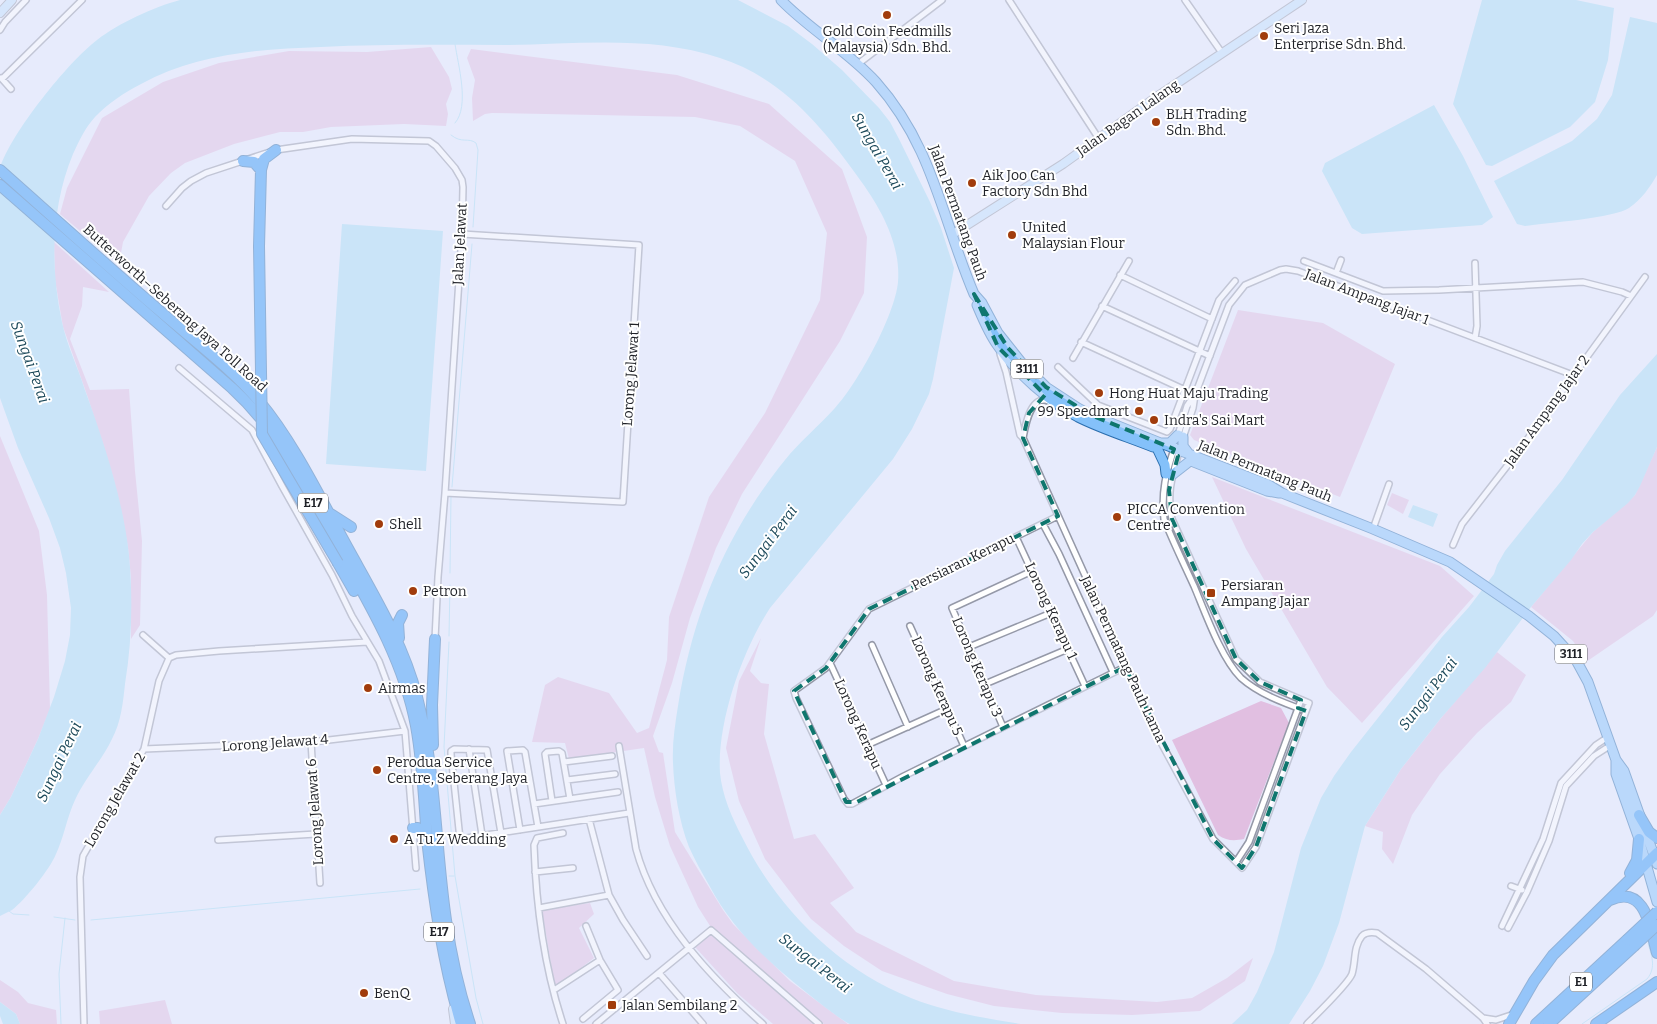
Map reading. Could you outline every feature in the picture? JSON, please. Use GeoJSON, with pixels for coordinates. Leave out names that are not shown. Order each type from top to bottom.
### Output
{"type":"FeatureCollection","features":[{"type":"Feature","properties":{"kind":"highway"},"geometry":{"type":"LineString","coordinates":[[276,150],[264,160],[261,170],[262,434],[371,620],[398,653]]}},
{"type":"Feature","properties":{"kind":"highway"},"geometry":{"type":"LineString","coordinates":[[243,160],[254,162],[261,170]]}},
{"type":"Feature","properties":{"kind":"highway","name":"Butterworth–Seberang Jaya Toll Road"},"geometry":{"type":"LineString","coordinates":[[0,170],[213,357],[257,399],[286,438],[370,587],[417,696],[426,737],[433,788],[446,919],[454,962],[470,1024]]}},
{"type":"Feature","properties":{"kind":"highway","name":"Butterworth–Seberang Jaya Toll Road"},"geometry":{"type":"LineString","coordinates":[[0,185],[250,406],[278,442],[398,653],[417,732],[423,777],[427,838],[437,916],[452,992],[461,1024]]}},
{"type":"Feature","properties":{"kind":"highway"},"geometry":{"type":"LineString","coordinates":[[328,512],[351,527]]}},
{"type":"Feature","properties":{"kind":"highway"},"geometry":{"type":"LineString","coordinates":[[398,653],[397,630],[402,615]]}},
{"type":"Feature","properties":{"kind":"highway"},"geometry":{"type":"LineString","coordinates":[[433,788],[432,705],[435,639]]}},
{"type":"Feature","properties":{"kind":"highway"},"geometry":{"type":"LineString","coordinates":[[1639,815],[1649,832],[1657,838]]}},
{"type":"Feature","properties":{"kind":"highway"},"geometry":{"type":"LineString","coordinates":[[413,828],[418,828],[427,838]]}},
{"type":"Feature","properties":{"kind":"highway"},"geometry":{"type":"LineString","coordinates":[[1626,883],[1637,860],[1639,839]]}},
{"type":"Feature","properties":{"kind":"highway"},"geometry":{"type":"LineString","coordinates":[[1509,1024],[1548,961],[1626,883],[1654,859]]}},
{"type":"Feature","properties":{"kind":"highway"},"geometry":{"type":"LineString","coordinates":[[1610,900],[1623,896],[1631,897],[1638,901],[1643,908],[1657,953]]}},
{"type":"Feature","properties":{"kind":"highway","name":"E1"},"geometry":{"type":"LineString","coordinates":[[1549,1024],[1630,943],[1657,912]]}},
{"type":"Feature","properties":{"kind":"highway","name":"E1"},"geometry":{"type":"LineString","coordinates":[[1536,1024],[1630,943],[1657,925]]}},
{"type":"Feature","properties":{"kind":"highway"},"geometry":{"type":"LineString","coordinates":[[1639,994],[1657,973]]}},
{"type":"Feature","properties":{"kind":"highway"},"geometry":{"type":"LineString","coordinates":[[1596,1024],[1639,994],[1654,986]]}},
{"type":"Feature","properties":{"kind":"main road"},"geometry":{"type":"LineString","coordinates":[[0,13],[12,0]]}},
{"type":"Feature","properties":{"kind":"main road","name":"Jalan Permatang Pauh"},"geometry":{"type":"LineString","coordinates":[[781,0],[858,64],[887,95],[913,132],[933,179],[974,294],[982,303],[1008,348],[1032,374],[1046,387],[1091,415],[1190,458],[1269,485],[1282,493],[1450,562],[1529,616],[1554,636],[1576,660],[1588,682],[1610,741],[1616,760],[1616,774],[1639,839],[1654,859]]}},
{"type":"Feature","properties":{"kind":"main road","name":"Jalan Bagan Lalang"},"geometry":{"type":"LineString","coordinates":[[953,234],[1030,186],[1302,0]]}},
{"type":"Feature","properties":{"kind":"main road"},"geometry":{"type":"LineString","coordinates":[[974,294],[983,321],[998,347],[1018,369],[1058,405],[1093,424],[1158,445],[1170,443],[1177,434],[1190,458],[1169,474],[1158,445]]}},
{"type":"Feature","properties":{"kind":"main road","name":"Jalan Permatang Pauh"},"geometry":{"type":"LineString","coordinates":[[1616,760],[1624,771],[1654,859],[1657,902]]}},
{"type":"Feature","properties":{"kind":"main road"},"geometry":{"type":"LineString","coordinates":[[452,992],[455,1024]]}},
{"type":"Feature","properties":{"kind":"street"},"geometry":{"type":"LineString","coordinates":[[0,30],[26,0]]}},
{"type":"Feature","properties":{"kind":"street"},"geometry":{"type":"LineString","coordinates":[[11,89],[1,78],[82,0]]}},
{"type":"Feature","properties":{"kind":"street"},"geometry":{"type":"LineString","coordinates":[[858,64],[942,0]]}},
{"type":"Feature","properties":{"kind":"street"},"geometry":{"type":"LineString","coordinates":[[1009,0],[1099,139]]}},
{"type":"Feature","properties":{"kind":"street"},"geometry":{"type":"LineString","coordinates":[[1185,0],[1222,53]]}},
{"type":"Feature","properties":{"kind":"street","name":"Jalan Jelawat"},"geometry":{"type":"LineString","coordinates":[[166,206],[182,188],[206,173],[276,150],[352,139],[416,140],[432,143],[455,168],[462,180],[462,234],[435,639]]}},
{"type":"Feature","properties":{"kind":"street","name":"Lorong Jelawat 1"},"geometry":{"type":"LineString","coordinates":[[445,493],[623,502],[639,245],[462,234]]}},
{"type":"Feature","properties":{"kind":"street"},"geometry":{"type":"LineString","coordinates":[[1336,273],[1341,260]]}},
{"type":"Feature","properties":{"kind":"street"},"geometry":{"type":"LineString","coordinates":[[1072,358],[1129,261]]}},
{"type":"Feature","properties":{"kind":"street"},"geometry":{"type":"LineString","coordinates":[[1304,261],[1383,291],[1583,282],[1631,296]]}},
{"type":"Feature","properties":{"kind":"street"},"geometry":{"type":"LineString","coordinates":[[1475,263],[1477,326],[1475,338]]}},
{"type":"Feature","properties":{"kind":"street","name":"Jalan Ampang Jajar 1"},"geometry":{"type":"LineString","coordinates":[[1176,452],[1177,434],[1193,408],[1195,395],[1230,304],[1245,285],[1286,269],[1298,271],[1573,375]]}},
{"type":"Feature","properties":{"kind":"street"},"geometry":{"type":"LineString","coordinates":[[1120,276],[1212,319]]}},
{"type":"Feature","properties":{"kind":"street","name":"Jalan Ampang Jajar 2"},"geometry":{"type":"LineString","coordinates":[[1453,546],[1462,524],[1518,452],[1645,278]]}},
{"type":"Feature","properties":{"kind":"street"},"geometry":{"type":"LineString","coordinates":[[1058,367],[1098,405],[1164,432],[1177,434],[1185,390],[1219,300],[1235,281]]}},
{"type":"Feature","properties":{"kind":"street"},"geometry":{"type":"LineString","coordinates":[[1102,306],[1210,356]]}},
{"type":"Feature","properties":{"kind":"street"},"geometry":{"type":"LineString","coordinates":[[1081,342],[1185,390]]}},
{"type":"Feature","properties":{"kind":"street","name":"Jalan Permatang Pauh Lama"},"geometry":{"type":"LineString","coordinates":[[998,347],[1006,372],[1020,435],[1158,738],[1213,839],[1242,868],[1256,847],[1306,711]]}},
{"type":"Feature","properties":{"kind":"street"},"geometry":{"type":"LineString","coordinates":[[180,368],[252,430],[379,661],[405,731],[416,868]]}},
{"type":"Feature","properties":{"kind":"street"},"geometry":{"type":"LineString","coordinates":[[1023,438],[1030,413],[1038,402],[1043,400],[1058,405]]}},
{"type":"Feature","properties":{"kind":"street"},"geometry":{"type":"LineString","coordinates":[[1169,474],[1169,497],[1172,519],[1236,658],[1260,682],[1309,703],[1306,711],[1280,702],[1240,677],[1229,662],[1218,641],[1164,519],[1162,502],[1169,474],[1176,452]]}},
{"type":"Feature","properties":{"kind":"street"},"geometry":{"type":"LineString","coordinates":[[1372,529],[1389,484]]}},
{"type":"Feature","properties":{"kind":"street","name":"Persiaran Kerapu"},"geometry":{"type":"LineString","coordinates":[[830,663],[869,608],[1058,516]]}},
{"type":"Feature","properties":{"kind":"street"},"geometry":{"type":"LineString","coordinates":[[1043,524],[1060,554],[1113,672]]}},
{"type":"Feature","properties":{"kind":"street","name":"Lorong Kerapu 1"},"geometry":{"type":"LineString","coordinates":[[1016,537],[1085,686]]}},
{"type":"Feature","properties":{"kind":"street","name":"Lorong Kerapu 3"},"geometry":{"type":"LineString","coordinates":[[1003,727],[952,608],[1032,571]]}},
{"type":"Feature","properties":{"kind":"street"},"geometry":{"type":"LineString","coordinates":[[969,647],[1051,613]]}},
{"type":"Feature","properties":{"kind":"street","name":"Lorong Kerapu 5"},"geometry":{"type":"LineString","coordinates":[[910,626],[964,746]]}},
{"type":"Feature","properties":{"kind":"street"},"geometry":{"type":"LineString","coordinates":[[144,635],[169,658],[176,654],[219,650],[367,642]]}},
{"type":"Feature","properties":{"kind":"street"},"geometry":{"type":"LineString","coordinates":[[872,645],[908,727]]}},
{"type":"Feature","properties":{"kind":"street"},"geometry":{"type":"LineString","coordinates":[[985,684],[1068,649]]}},
{"type":"Feature","properties":{"kind":"street","name":"Lorong Jelawat 2"},"geometry":{"type":"LineString","coordinates":[[84,1024],[80,876],[83,856],[144,749],[158,681],[169,658]]}},
{"type":"Feature","properties":{"kind":"street"},"geometry":{"type":"LineString","coordinates":[[830,663],[821,673],[794,691],[815,740],[848,804],[857,802],[886,785],[1125,667]]}},
{"type":"Feature","properties":{"kind":"street","name":"Lorong Kerapu"},"geometry":{"type":"LineString","coordinates":[[830,663],[886,785]]}},
{"type":"Feature","properties":{"kind":"street"},"geometry":{"type":"LineString","coordinates":[[1236,862],[1249,842],[1301,700]]}},
{"type":"Feature","properties":{"kind":"street"},"geometry":{"type":"LineString","coordinates":[[867,745],[947,709]]}},
{"type":"Feature","properties":{"kind":"street","name":"Lorong Jelawat 4"},"geometry":{"type":"LineString","coordinates":[[144,749],[310,742],[405,731]]}},
{"type":"Feature","properties":{"kind":"street"},"geometry":{"type":"LineString","coordinates":[[1502,926],[1543,839],[1561,783],[1584,757],[1610,741]]}},
{"type":"Feature","properties":{"kind":"street"},"geometry":{"type":"LineString","coordinates":[[1508,928],[1527,892],[1549,841],[1566,786],[1610,741]]}},
{"type":"Feature","properties":{"kind":"street","name":"Lorong Jelawat 6"},"geometry":{"type":"LineString","coordinates":[[310,742],[320,883]]}},
{"type":"Feature","properties":{"kind":"street"},"geometry":{"type":"LineString","coordinates":[[619,746],[636,849],[646,878],[658,902],[690,948],[734,999],[763,1024]]}},
{"type":"Feature","properties":{"kind":"street"},"geometry":{"type":"LineString","coordinates":[[501,833],[487,750],[454,749],[451,751],[460,839],[482,836],[629,813]]}},
{"type":"Feature","properties":{"kind":"street"},"geometry":{"type":"LineString","coordinates":[[469,749],[482,836]]}},
{"type":"Feature","properties":{"kind":"street"},"geometry":{"type":"LineString","coordinates":[[520,830],[507,751],[523,750],[525,752],[538,827]]}},
{"type":"Feature","properties":{"kind":"street"},"geometry":{"type":"LineString","coordinates":[[552,802],[545,754],[547,752],[559,751],[562,753],[570,799]]}},
{"type":"Feature","properties":{"kind":"street"},"geometry":{"type":"LineString","coordinates":[[564,762],[612,756]]}},
{"type":"Feature","properties":{"kind":"street"},"geometry":{"type":"LineString","coordinates":[[567,780],[615,774]]}},
{"type":"Feature","properties":{"kind":"street"},"geometry":{"type":"LineString","coordinates":[[534,804],[618,792]]}},
{"type":"Feature","properties":{"kind":"street"},"geometry":{"type":"LineString","coordinates":[[589,819],[609,895],[647,956]]}},
{"type":"Feature","properties":{"kind":"street"},"geometry":{"type":"LineString","coordinates":[[563,833],[535,840],[535,872],[547,966],[563,1024]]}},
{"type":"Feature","properties":{"kind":"street"},"geometry":{"type":"LineString","coordinates":[[218,840],[316,834]]}},
{"type":"Feature","properties":{"kind":"street"},"geometry":{"type":"LineString","coordinates":[[1543,839],[1549,841]]}},
{"type":"Feature","properties":{"kind":"street"},"geometry":{"type":"LineString","coordinates":[[535,872],[573,868]]}},
{"type":"Feature","properties":{"kind":"street"},"geometry":{"type":"LineString","coordinates":[[1511,886],[1527,892]]}},
{"type":"Feature","properties":{"kind":"street"},"geometry":{"type":"LineString","coordinates":[[539,908],[609,895]]}},
{"type":"Feature","properties":{"kind":"street"},"geometry":{"type":"LineString","coordinates":[[583,1019],[618,991],[600,960],[586,926]]}},
{"type":"Feature","properties":{"kind":"street"},"geometry":{"type":"LineString","coordinates":[[596,1024],[710,930],[819,1024]]}},
{"type":"Feature","properties":{"kind":"street"},"geometry":{"type":"LineString","coordinates":[[1308,1024],[1352,975],[1358,942],[1364,934],[1371,932],[1377,933],[1420,965],[1483,1018],[1487,1024]]}},
{"type":"Feature","properties":{"kind":"street"},"geometry":{"type":"LineString","coordinates":[[554,990],[600,960]]}},
{"type":"Feature","properties":{"kind":"street"},"geometry":{"type":"LineString","coordinates":[[659,973],[703,1024]]}},
{"type":"Feature","properties":{"kind":"street"},"geometry":{"type":"LineString","coordinates":[[1483,1018],[1491,1020],[1502,1019],[1515,1012]]}},
{"type":"Feature","properties":{"kind":"highlighted area"},"geometry":{"type":"Polygon","coordinates":[[[974,294],[1008,348],[1046,387],[1091,415],[1174,449],[1172,454],[1178,456],[1169,490],[1172,519],[1236,659],[1260,682],[1301,700],[1298,708],[1306,711],[1256,847],[1242,868],[1213,839],[1125,667],[857,802],[846,802],[794,691],[826,668],[869,609],[1058,516],[1023,438],[1029,413],[1045,395],[998,347],[974,294]]]}},
{"type":"Feature","properties":{"kind":"shaded area"},"geometry":{"type":"Polygon","coordinates":[[[431,47],[449,77],[452,89],[446,104],[448,114],[446,126],[404,124],[331,127],[303,132],[280,132],[234,144],[185,163],[171,173],[149,196],[123,242],[119,264],[60,214],[67,188],[102,118],[163,82],[219,63],[289,51],[367,52],[431,47]]]}},
{"type":"Feature","properties":{"kind":"shaded area"},"geometry":{"type":"Polygon","coordinates":[[[471,49],[677,75],[769,104],[842,169],[867,237],[864,293],[840,341],[742,494],[716,548],[690,618],[672,683],[653,736],[659,752],[663,753],[675,832],[723,910],[733,924],[790,981],[848,1024],[824,1024],[712,929],[698,907],[670,846],[655,797],[644,748],[569,759],[565,743],[532,742],[545,685],[558,677],[609,693],[637,733],[649,728],[667,660],[669,617],[709,497],[765,413],[820,300],[827,233],[795,161],[740,126],[695,117],[492,113],[485,114],[473,121],[472,98],[475,80],[467,58],[471,49]]]}},
{"type":"Feature","properties":{"kind":"shaded area"},"geometry":{"type":"Polygon","coordinates":[[[54,242],[109,292],[83,287],[82,306],[70,339],[90,390],[129,389],[142,541],[140,625],[131,639],[131,578],[122,515],[113,477],[63,327],[55,280],[54,242]]]}},
{"type":"Feature","properties":{"kind":"shaded area"},"geometry":{"type":"Polygon","coordinates":[[[1238,310],[1323,323],[1395,364],[1340,497],[1194,440],[1190,435],[1238,310]]]}},
{"type":"Feature","properties":{"kind":"shaded area"},"geometry":{"type":"Polygon","coordinates":[[[0,436],[39,531],[47,595],[50,709],[11,797],[0,815],[0,436]]]}},
{"type":"Feature","properties":{"kind":"shaded area"},"geometry":{"type":"Polygon","coordinates":[[[1657,447],[1657,610],[1653,616],[1586,662],[1573,641],[1531,607],[1593,532],[1635,495],[1657,447]]]}},
{"type":"Feature","properties":{"kind":"shaded area"},"geometry":{"type":"Polygon","coordinates":[[[1212,477],[1440,566],[1474,596],[1362,723],[1327,687],[1246,549],[1212,477]]]}},
{"type":"Feature","properties":{"kind":"shaded area"},"geometry":{"type":"Polygon","coordinates":[[[1392,493],[1409,500],[1403,514],[1387,505],[1392,493]]]}},
{"type":"Feature","properties":{"kind":"shaded area"},"geometry":{"type":"Polygon","coordinates":[[[761,638],[750,671],[761,683],[769,684],[764,734],[794,839],[815,834],[854,888],[830,903],[856,932],[954,981],[1036,995],[1157,1002],[1192,998],[1227,978],[1253,958],[1245,981],[1200,1011],[1132,1015],[1062,1013],[994,1006],[947,994],[882,971],[844,946],[811,919],[765,859],[739,801],[726,748],[739,681],[761,638]]]}},
{"type":"Feature","properties":{"kind":"shaded area"},"geometry":{"type":"Polygon","coordinates":[[[1497,652],[1526,675],[1511,702],[1477,733],[1440,774],[1412,815],[1393,864],[1382,849],[1383,832],[1365,826],[1401,769],[1497,652]]]}},
{"type":"Feature","properties":{"kind":"shaded area"},"geometry":{"type":"Polygon","coordinates":[[[1261,701],[1281,708],[1289,723],[1244,839],[1228,839],[1218,835],[1172,740],[1261,701]]]}},
{"type":"Feature","properties":{"kind":"shaded area"},"geometry":{"type":"Polygon","coordinates":[[[590,903],[594,914],[579,928],[594,958],[555,988],[542,910],[590,903]]]}},
{"type":"Feature","properties":{"kind":"shaded area"},"geometry":{"type":"Polygon","coordinates":[[[710,933],[813,1024],[773,1024],[737,993],[695,947],[710,933]]]}},
{"type":"Feature","properties":{"kind":"shaded area"},"geometry":{"type":"Polygon","coordinates":[[[0,980],[18,992],[28,1003],[56,1010],[57,1024],[20,1024],[16,1014],[0,1002],[0,980]]]}},
{"type":"Feature","properties":{"kind":"shaded area"},"geometry":{"type":"Polygon","coordinates":[[[165,1000],[172,1024],[100,1024],[99,1011],[165,1000]]]}},
{"type":"Feature","properties":{"kind":"water","name":"Sungai Perai"},"geometry":{"type":"Polygon","coordinates":[[[180,0],[738,0],[788,26],[812,44],[842,70],[879,108],[890,122],[930,202],[954,268],[933,379],[929,394],[912,429],[893,459],[770,608],[760,625],[741,666],[727,710],[720,753],[721,781],[731,814],[756,863],[791,911],[834,953],[884,985],[924,1003],[951,1011],[1021,1024],[848,1023],[826,1008],[776,967],[746,938],[720,904],[689,847],[682,827],[676,795],[673,749],[684,672],[703,607],[729,545],[764,488],[791,453],[835,408],[864,366],[883,330],[890,312],[898,282],[898,268],[896,253],[887,226],[874,201],[830,140],[799,106],[763,78],[742,67],[720,58],[668,46],[615,42],[507,45],[391,45],[274,49],[228,55],[184,66],[162,74],[123,95],[105,107],[91,121],[73,154],[60,195],[54,258],[58,301],[64,331],[106,451],[126,534],[131,603],[127,668],[118,726],[108,747],[75,800],[53,860],[43,876],[24,899],[12,910],[0,916],[0,815],[11,797],[38,739],[54,697],[65,661],[70,635],[71,608],[60,548],[18,448],[0,398],[0,168],[6,153],[28,118],[56,81],[85,50],[126,22],[148,11],[180,0]]]}},
{"type":"Feature","properties":{"kind":"water"},"geometry":{"type":"Polygon","coordinates":[[[1482,0],[1576,0],[1614,8],[1608,60],[1595,102],[1570,127],[1492,166],[1486,165],[1453,104],[1482,0]]]}},
{"type":"Feature","properties":{"kind":"water"},"geometry":{"type":"Polygon","coordinates":[[[1630,17],[1657,23],[1657,175],[1638,201],[1621,212],[1563,222],[1525,226],[1517,224],[1494,181],[1572,141],[1597,119],[1612,95],[1630,17]]]}},
{"type":"Feature","properties":{"kind":"water"},"geometry":{"type":"Polygon","coordinates":[[[1434,105],[1463,156],[1493,217],[1482,225],[1362,234],[1352,228],[1322,171],[1325,163],[1434,105]]]}},
{"type":"Feature","properties":{"kind":"water"},"geometry":{"type":"Polygon","coordinates":[[[342,224],[443,231],[426,471],[326,464],[342,224]]]}},
{"type":"Feature","properties":{"kind":"water","name":"Sungai Perai"},"geometry":{"type":"Polygon","coordinates":[[[1657,354],[1657,447],[1635,495],[1582,544],[1485,668],[1441,718],[1401,769],[1365,826],[1339,923],[1323,966],[1289,1024],[1232,1024],[1247,1010],[1274,952],[1301,848],[1321,798],[1334,776],[1442,637],[1469,607],[1494,574],[1505,551],[1562,480],[1620,395],[1657,354]]]}},
{"type":"Feature","properties":{"kind":"water"},"geometry":{"type":"Polygon","coordinates":[[[1413,505],[1438,514],[1433,527],[1408,517],[1413,505]]]}},
{"type":"Feature","properties":{"kind":"water"},"geometry":{"type":"Polygon","coordinates":[[[0,1002],[16,1014],[20,1024],[3,1024],[0,1016],[0,1002]]]}},
{"type":"Feature","properties":{"kind":"waterway"},"geometry":{"type":"LineString","coordinates":[[455,44],[462,85],[462,106],[455,123]]}},
{"type":"Feature","properties":{"kind":"waterway"},"geometry":{"type":"LineString","coordinates":[[451,135],[458,139],[473,141],[476,143],[478,150],[473,227]]}},
{"type":"Feature","properties":{"kind":"waterway"},"geometry":{"type":"LineString","coordinates":[[452,487],[472,244]]}},
{"type":"Feature","properties":{"kind":"waterway"},"geometry":{"type":"LineString","coordinates":[[450,573],[451,496]]}},
{"type":"Feature","properties":{"kind":"waterway"},"geometry":{"type":"LineString","coordinates":[[449,636],[450,585]]}},
{"type":"Feature","properties":{"kind":"waterway"},"geometry":{"type":"LineString","coordinates":[[449,642],[444,747],[455,876],[476,998],[483,1024]]}},
{"type":"Feature","properties":{"kind":"waterway"},"geometry":{"type":"LineString","coordinates":[[449,876],[454,876]]}},
{"type":"Feature","properties":{"kind":"waterway"},"geometry":{"type":"LineString","coordinates":[[91,920],[420,889]]}},
{"type":"Feature","properties":{"kind":"waterway"},"geometry":{"type":"LineString","coordinates":[[9,911],[13,914],[29,915]]}},
{"type":"Feature","properties":{"kind":"waterway"},"geometry":{"type":"LineString","coordinates":[[54,917],[75,920]]}},
{"type":"Feature","properties":{"kind":"waterway"},"geometry":{"type":"LineString","coordinates":[[61,1024],[59,974],[65,918]]}},
{"type":"Feature","properties":{"kind":"waterway"},"geometry":{"type":"LineString","coordinates":[[1582,1024],[1647,979],[1653,966],[1648,943]]}},
{"type":"Feature","properties":{"kind":"place","name":"Gold Coin Feedmills (Malaysia) Sdn. Bhd."},"geometry":{"type":"Point","coordinates":[887,15]}},
{"type":"Feature","properties":{"kind":"place","name":"Seri Jaza Enterprise Sdn. Bhd."},"geometry":{"type":"Point","coordinates":[1264,36]}},
{"type":"Feature","properties":{"kind":"place","name":"BLH Trading Sdn. Bhd."},"geometry":{"type":"Point","coordinates":[1156,122]}},
{"type":"Feature","properties":{"kind":"place","name":"Aik Joo Can Factory Sdn Bhd"},"geometry":{"type":"Point","coordinates":[972,183]}},
{"type":"Feature","properties":{"kind":"place","name":"United Malaysian Flour"},"geometry":{"type":"Point","coordinates":[1012,235]}},
{"type":"Feature","properties":{"kind":"place","name":"Hong Huat Maju Trading"},"geometry":{"type":"Point","coordinates":[1099,393]}},
{"type":"Feature","properties":{"kind":"place","name":"99 Speedmart"},"geometry":{"type":"Point","coordinates":[1139,411]}},
{"type":"Feature","properties":{"kind":"place","name":"Indra's Sai Mart"},"geometry":{"type":"Point","coordinates":[1154,420]}},
{"type":"Feature","properties":{"kind":"place","name":"PICCA Convention Centre"},"geometry":{"type":"Point","coordinates":[1117,517]}},
{"type":"Feature","properties":{"kind":"place","name":"Shell"},"geometry":{"type":"Point","coordinates":[379,524]}},
{"type":"Feature","properties":{"kind":"place","name":"Petron"},"geometry":{"type":"Point","coordinates":[413,591]}},
{"type":"Feature","properties":{"kind":"place","name":"Persiaran Ampang Jajar"},"geometry":{"type":"Point","coordinates":[1211,593]}},
{"type":"Feature","properties":{"kind":"place","name":"Airmas"},"geometry":{"type":"Point","coordinates":[368,688]}},
{"type":"Feature","properties":{"kind":"place","name":"Perodua Service Centre, Seberang Jaya"},"geometry":{"type":"Point","coordinates":[377,770]}},
{"type":"Feature","properties":{"kind":"place","name":"A Tu Z Wedding"},"geometry":{"type":"Point","coordinates":[394,839]}},
{"type":"Feature","properties":{"kind":"place","name":"BenQ"},"geometry":{"type":"Point","coordinates":[364,993]}},
{"type":"Feature","properties":{"kind":"place","name":"Jalan Sembilang 2"},"geometry":{"type":"Point","coordinates":[612,1005]}}]}
